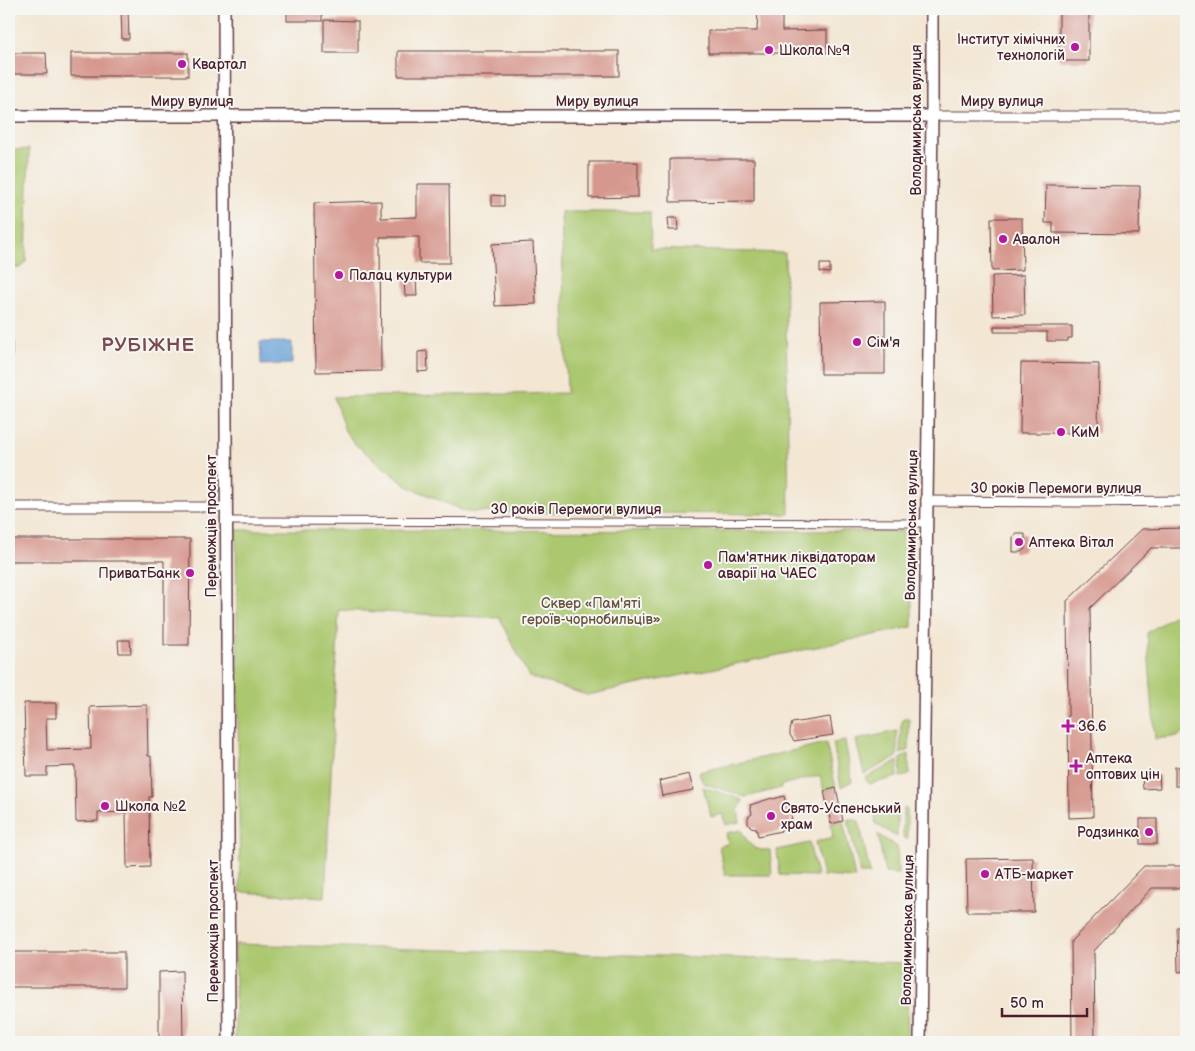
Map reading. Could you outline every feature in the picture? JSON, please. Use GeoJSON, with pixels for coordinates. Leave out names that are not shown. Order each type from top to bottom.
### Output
{"type":"FeatureCollection","features":[{"type":"Feature","properties":{"kind":"street","name":"Переможців проспект"},"geometry":{"type":"LineString","coordinates":[[224,9],[229,1042]]}},
{"type":"Feature","properties":{"kind":"street","name":"Володимирська вулиця"},"geometry":{"type":"LineString","coordinates":[[920,1042],[932,9]]}},
{"type":"Feature","properties":{"kind":"street","name":"Миру вулиця"},"geometry":{"type":"LineString","coordinates":[[9,116],[1186,116]]}},
{"type":"Feature","properties":{"kind":"street","name":"30 років Перемоги вулиця"},"geometry":{"type":"LineString","coordinates":[[926,501],[1186,501]]}},
{"type":"Feature","properties":{"kind":"street"},"geometry":{"type":"LineString","coordinates":[[9,507],[226,507]]}},
{"type":"Feature","properties":{"kind":"street","name":"30 років Перемоги вулиця"},"geometry":{"type":"LineString","coordinates":[[226,521],[926,523]]}},
{"type":"Feature","properties":{"kind":"green space"},"geometry":{"type":"Polygon","coordinates":[[[29,149],[26,262],[20,268],[9,268],[9,150],[29,149]]]}},
{"type":"Feature","properties":{"kind":"green space"},"geometry":{"type":"Polygon","coordinates":[[[561,212],[650,212],[651,249],[785,253],[789,514],[466,512],[407,486],[355,444],[345,431],[334,397],[567,393],[561,212]]]}},
{"type":"Feature","properties":{"kind":"green space","name":"Сквер «Пам'яті героїв-чорнобильців»"},"geometry":{"type":"Polygon","coordinates":[[[236,530],[912,531],[912,627],[587,695],[529,677],[500,618],[339,610],[325,897],[240,892],[236,530]]]}},
{"type":"Feature","properties":{"kind":"green space"},"geometry":{"type":"Polygon","coordinates":[[[1186,607],[1186,729],[1179,736],[1155,739],[1147,633],[1186,607]]]}},
{"type":"Feature","properties":{"kind":"green space"},"geometry":{"type":"Polygon","coordinates":[[[909,719],[909,750],[900,754],[901,725],[903,720],[909,719]]]}},
{"type":"Feature","properties":{"kind":"green space"},"geometry":{"type":"Polygon","coordinates":[[[897,731],[897,757],[864,774],[856,740],[897,731]]]}},
{"type":"Feature","properties":{"kind":"green space"},"geometry":{"type":"Polygon","coordinates":[[[845,741],[852,781],[841,787],[833,743],[845,741]]]}},
{"type":"Feature","properties":{"kind":"green space"},"geometry":{"type":"Polygon","coordinates":[[[826,743],[836,788],[824,791],[820,775],[781,785],[781,788],[746,797],[703,783],[699,772],[826,743]]]}},
{"type":"Feature","properties":{"kind":"green space"},"geometry":{"type":"Polygon","coordinates":[[[909,754],[909,775],[900,777],[901,758],[909,754]]]}},
{"type":"Feature","properties":{"kind":"green space"},"geometry":{"type":"Polygon","coordinates":[[[898,761],[897,777],[869,784],[865,778],[898,761]]]}},
{"type":"Feature","properties":{"kind":"green space"},"geometry":{"type":"Polygon","coordinates":[[[703,787],[743,800],[738,810],[740,822],[726,825],[722,814],[711,817],[703,787]]]}},
{"type":"Feature","properties":{"kind":"green space"},"geometry":{"type":"Polygon","coordinates":[[[897,808],[897,837],[876,824],[874,810],[897,808]]]}},
{"type":"Feature","properties":{"kind":"green space"},"geometry":{"type":"Polygon","coordinates":[[[903,809],[907,809],[907,840],[903,837],[903,809]]]}},
{"type":"Feature","properties":{"kind":"green space"},"geometry":{"type":"Polygon","coordinates":[[[848,819],[859,821],[870,874],[860,874],[848,819]]]}},
{"type":"Feature","properties":{"kind":"green space"},"geometry":{"type":"Polygon","coordinates":[[[843,821],[855,878],[823,876],[815,842],[833,838],[831,824],[843,821]]]}},
{"type":"Feature","properties":{"kind":"green space"},"geometry":{"type":"Polygon","coordinates":[[[741,830],[752,846],[770,850],[772,875],[725,875],[719,846],[728,844],[726,833],[741,830]]]}},
{"type":"Feature","properties":{"kind":"green space"},"geometry":{"type":"Polygon","coordinates":[[[878,834],[897,847],[898,874],[885,873],[878,834]]]}},
{"type":"Feature","properties":{"kind":"green space"},"geometry":{"type":"Polygon","coordinates":[[[809,843],[817,876],[780,875],[777,850],[809,843]]]}},
{"type":"Feature","properties":{"kind":"green space"},"geometry":{"type":"Polygon","coordinates":[[[235,944],[908,963],[907,1042],[235,1042],[235,944]]]}},
{"type":"Feature","properties":{"kind":"water"},"geometry":{"type":"Polygon","coordinates":[[[260,342],[292,342],[292,364],[261,365],[260,342]]]}},
{"type":"Feature","properties":{"kind":"building"},"geometry":{"type":"Polygon","coordinates":[[[121,9],[128,9],[129,39],[122,39],[121,9]]]}},
{"type":"Feature","properties":{"kind":"building"},"geometry":{"type":"Polygon","coordinates":[[[159,9],[184,9],[184,13],[159,13],[159,9]]]}},
{"type":"Feature","properties":{"kind":"building"},"geometry":{"type":"Polygon","coordinates":[[[287,9],[322,9],[322,21],[287,21],[287,9]]]}},
{"type":"Feature","properties":{"kind":"building"},"geometry":{"type":"Polygon","coordinates":[[[758,9],[782,9],[782,31],[827,30],[827,53],[708,53],[708,31],[757,31],[758,9]]]}},
{"type":"Feature","properties":{"kind":"building"},"geometry":{"type":"Polygon","coordinates":[[[1059,9],[1089,9],[1089,61],[1059,61],[1059,9]]]}},
{"type":"Feature","properties":{"kind":"building"},"geometry":{"type":"Polygon","coordinates":[[[324,20],[358,21],[358,53],[324,53],[324,20]]]}},
{"type":"Feature","properties":{"kind":"building"},"geometry":{"type":"Polygon","coordinates":[[[398,51],[619,51],[619,76],[398,76],[398,51]]]}},
{"type":"Feature","properties":{"kind":"building"},"geometry":{"type":"Polygon","coordinates":[[[9,53],[46,53],[47,74],[9,74],[9,53]]]}},
{"type":"Feature","properties":{"kind":"building"},"geometry":{"type":"Polygon","coordinates":[[[71,53],[188,53],[188,76],[71,76],[71,53]]]}},
{"type":"Feature","properties":{"kind":"building"},"geometry":{"type":"Polygon","coordinates":[[[670,159],[754,159],[754,201],[670,202],[670,159]]]}},
{"type":"Feature","properties":{"kind":"building"},"geometry":{"type":"Polygon","coordinates":[[[589,162],[638,162],[638,197],[589,198],[589,162]]]}},
{"type":"Feature","properties":{"kind":"building"},"geometry":{"type":"Polygon","coordinates":[[[417,184],[449,184],[450,263],[419,263],[419,237],[380,237],[381,371],[316,372],[314,203],[381,201],[381,218],[417,217],[417,184]]]}},
{"type":"Feature","properties":{"kind":"building"},"geometry":{"type":"Polygon","coordinates":[[[1046,185],[1140,186],[1139,234],[1053,233],[1053,223],[1045,223],[1046,185]]]}},
{"type":"Feature","properties":{"kind":"building"},"geometry":{"type":"Polygon","coordinates":[[[492,195],[504,196],[504,206],[492,206],[492,195]]]}},
{"type":"Feature","properties":{"kind":"building"},"geometry":{"type":"Polygon","coordinates":[[[668,218],[677,218],[678,230],[669,230],[668,218]]]}},
{"type":"Feature","properties":{"kind":"building"},"geometry":{"type":"Polygon","coordinates":[[[991,218],[1022,218],[1023,270],[992,271],[991,218]]]}},
{"type":"Feature","properties":{"kind":"building"},"geometry":{"type":"Polygon","coordinates":[[[533,242],[536,304],[495,306],[492,244],[533,242]]]}},
{"type":"Feature","properties":{"kind":"building"},"geometry":{"type":"Polygon","coordinates":[[[820,264],[830,264],[830,273],[820,272],[820,264]]]}},
{"type":"Feature","properties":{"kind":"building"},"geometry":{"type":"Polygon","coordinates":[[[1024,275],[1025,315],[993,316],[992,276],[1024,275]]]}},
{"type":"Feature","properties":{"kind":"building"},"geometry":{"type":"Polygon","coordinates":[[[416,278],[417,296],[405,296],[404,279],[416,278]]]}},
{"type":"Feature","properties":{"kind":"building"},"geometry":{"type":"Polygon","coordinates":[[[12,288],[12,376],[9,376],[9,289],[12,288]]]}},
{"type":"Feature","properties":{"kind":"building"},"geometry":{"type":"Polygon","coordinates":[[[885,301],[885,374],[821,374],[820,302],[885,301]]]}},
{"type":"Feature","properties":{"kind":"building"},"geometry":{"type":"Polygon","coordinates":[[[994,326],[1072,326],[1072,338],[1068,338],[1068,341],[1047,341],[1047,332],[994,332],[994,326]]]}},
{"type":"Feature","properties":{"kind":"building"},"geometry":{"type":"Polygon","coordinates":[[[427,351],[428,371],[418,372],[418,352],[427,351]]]}},
{"type":"Feature","properties":{"kind":"building"},"geometry":{"type":"Polygon","coordinates":[[[1021,363],[1099,364],[1098,433],[1020,433],[1021,363]]]}},
{"type":"Feature","properties":{"kind":"building"},"geometry":{"type":"Polygon","coordinates":[[[1186,528],[1186,548],[1151,548],[1090,608],[1093,817],[1069,818],[1067,601],[1142,529],[1186,528]]]}},
{"type":"Feature","properties":{"kind":"building"},"geometry":{"type":"Polygon","coordinates":[[[1017,534],[1025,534],[1025,549],[1021,552],[1013,552],[1013,537],[1017,534]]]}},
{"type":"Feature","properties":{"kind":"building"},"geometry":{"type":"Polygon","coordinates":[[[9,539],[190,539],[189,645],[164,645],[164,561],[9,561],[9,539]]]}},
{"type":"Feature","properties":{"kind":"building"},"geometry":{"type":"Polygon","coordinates":[[[118,640],[130,640],[131,653],[119,653],[118,640]]]}},
{"type":"Feature","properties":{"kind":"building"},"geometry":{"type":"Polygon","coordinates":[[[24,703],[56,703],[56,718],[46,718],[47,750],[91,749],[90,707],[147,705],[148,756],[151,756],[152,797],[149,797],[150,867],[127,868],[126,812],[98,813],[98,821],[76,822],[75,766],[47,767],[47,776],[26,776],[24,703]]]}},
{"type":"Feature","properties":{"kind":"building"},"geometry":{"type":"Polygon","coordinates":[[[830,717],[833,735],[794,741],[790,735],[792,723],[830,717]]]}},
{"type":"Feature","properties":{"kind":"building"},"geometry":{"type":"Polygon","coordinates":[[[1175,767],[1186,767],[1186,786],[1175,786],[1175,767]]]}},
{"type":"Feature","properties":{"kind":"building"},"geometry":{"type":"Polygon","coordinates":[[[689,774],[693,790],[662,796],[659,781],[689,774]]]}},
{"type":"Feature","properties":{"kind":"building"},"geometry":{"type":"Polygon","coordinates":[[[1159,775],[1160,788],[1143,789],[1142,776],[1159,775]]]}},
{"type":"Feature","properties":{"kind":"building"},"geometry":{"type":"Polygon","coordinates":[[[836,788],[843,821],[831,824],[824,791],[836,788]]]}},
{"type":"Feature","properties":{"kind":"building","name":"Свято-Успенський храм"},"geometry":{"type":"Polygon","coordinates":[[[784,796],[792,819],[790,819],[792,826],[781,831],[758,836],[756,828],[748,824],[748,817],[752,814],[750,805],[784,796]]]}},
{"type":"Feature","properties":{"kind":"building","name":"Родзинка"},"geometry":{"type":"Polygon","coordinates":[[[1140,819],[1157,819],[1157,844],[1140,844],[1140,819]]]}},
{"type":"Feature","properties":{"kind":"building"},"geometry":{"type":"Polygon","coordinates":[[[1033,858],[1034,912],[967,912],[966,859],[1033,858]]]}},
{"type":"Feature","properties":{"kind":"building"},"geometry":{"type":"Polygon","coordinates":[[[1144,866],[1186,866],[1186,888],[1152,888],[1094,951],[1095,1042],[1072,1042],[1071,941],[1144,866]]]}},
{"type":"Feature","properties":{"kind":"building"},"geometry":{"type":"Polygon","coordinates":[[[1177,927],[1186,927],[1186,971],[1178,972],[1177,927]]]}},
{"type":"Feature","properties":{"kind":"building"},"geometry":{"type":"Polygon","coordinates":[[[11,952],[124,952],[124,987],[11,987],[11,952]]]}},
{"type":"Feature","properties":{"kind":"building"},"geometry":{"type":"Polygon","coordinates":[[[182,971],[183,1042],[159,1042],[159,972],[182,971]]]}},
{"type":"Feature","properties":{"kind":"place","name":"Інститут хімічних технологій"},"geometry":{"type":"Point","coordinates":[1075,47]}},
{"type":"Feature","properties":{"kind":"place","name":"Школа №9"},"geometry":{"type":"Point","coordinates":[769,50]}},
{"type":"Feature","properties":{"kind":"place","name":"Квартал"},"geometry":{"type":"Point","coordinates":[182,64]}},
{"type":"Feature","properties":{"kind":"place","name":"Авалон"},"geometry":{"type":"Point","coordinates":[1003,239]}},
{"type":"Feature","properties":{"kind":"place","name":"Палац культури"},"geometry":{"type":"Point","coordinates":[339,275]}},
{"type":"Feature","properties":{"kind":"place","name":"Сім'я"},"geometry":{"type":"Point","coordinates":[857,342]}},
{"type":"Feature","properties":{"kind":"place","name":"КиМ"},"geometry":{"type":"Point","coordinates":[1061,432]}},
{"type":"Feature","properties":{"kind":"place","name":"Аптека Вітал"},"geometry":{"type":"Point","coordinates":[1019,542]}},
{"type":"Feature","properties":{"kind":"place","name":"Пам'ятник ліквідаторам аварії на ЧАЕС"},"geometry":{"type":"Point","coordinates":[708,565]}},
{"type":"Feature","properties":{"kind":"place","name":"ПриватБанк"},"geometry":{"type":"Point","coordinates":[190,573]}},
{"type":"Feature","properties":{"kind":"place","name":"36.6"},"geometry":{"type":"Point","coordinates":[1068,726]}},
{"type":"Feature","properties":{"kind":"place","name":"Аптека оптових цін"},"geometry":{"type":"Point","coordinates":[1076,766]}},
{"type":"Feature","properties":{"kind":"place","name":"Школа №2"},"geometry":{"type":"Point","coordinates":[105,806]}},
{"type":"Feature","properties":{"kind":"place","name":"Свято-Успенський храм"},"geometry":{"type":"Point","coordinates":[771,816]}},
{"type":"Feature","properties":{"kind":"place","name":"Родзинка"},"geometry":{"type":"Point","coordinates":[1149,832]}},
{"type":"Feature","properties":{"kind":"place","name":"АТБ-маркет"},"geometry":{"type":"Point","coordinates":[985,874]}},
{"type":"Feature","properties":{"kind":"district","name":"РУБІЖНЕ"},"geometry":{"type":"Point","coordinates":[148,344]}}]}
